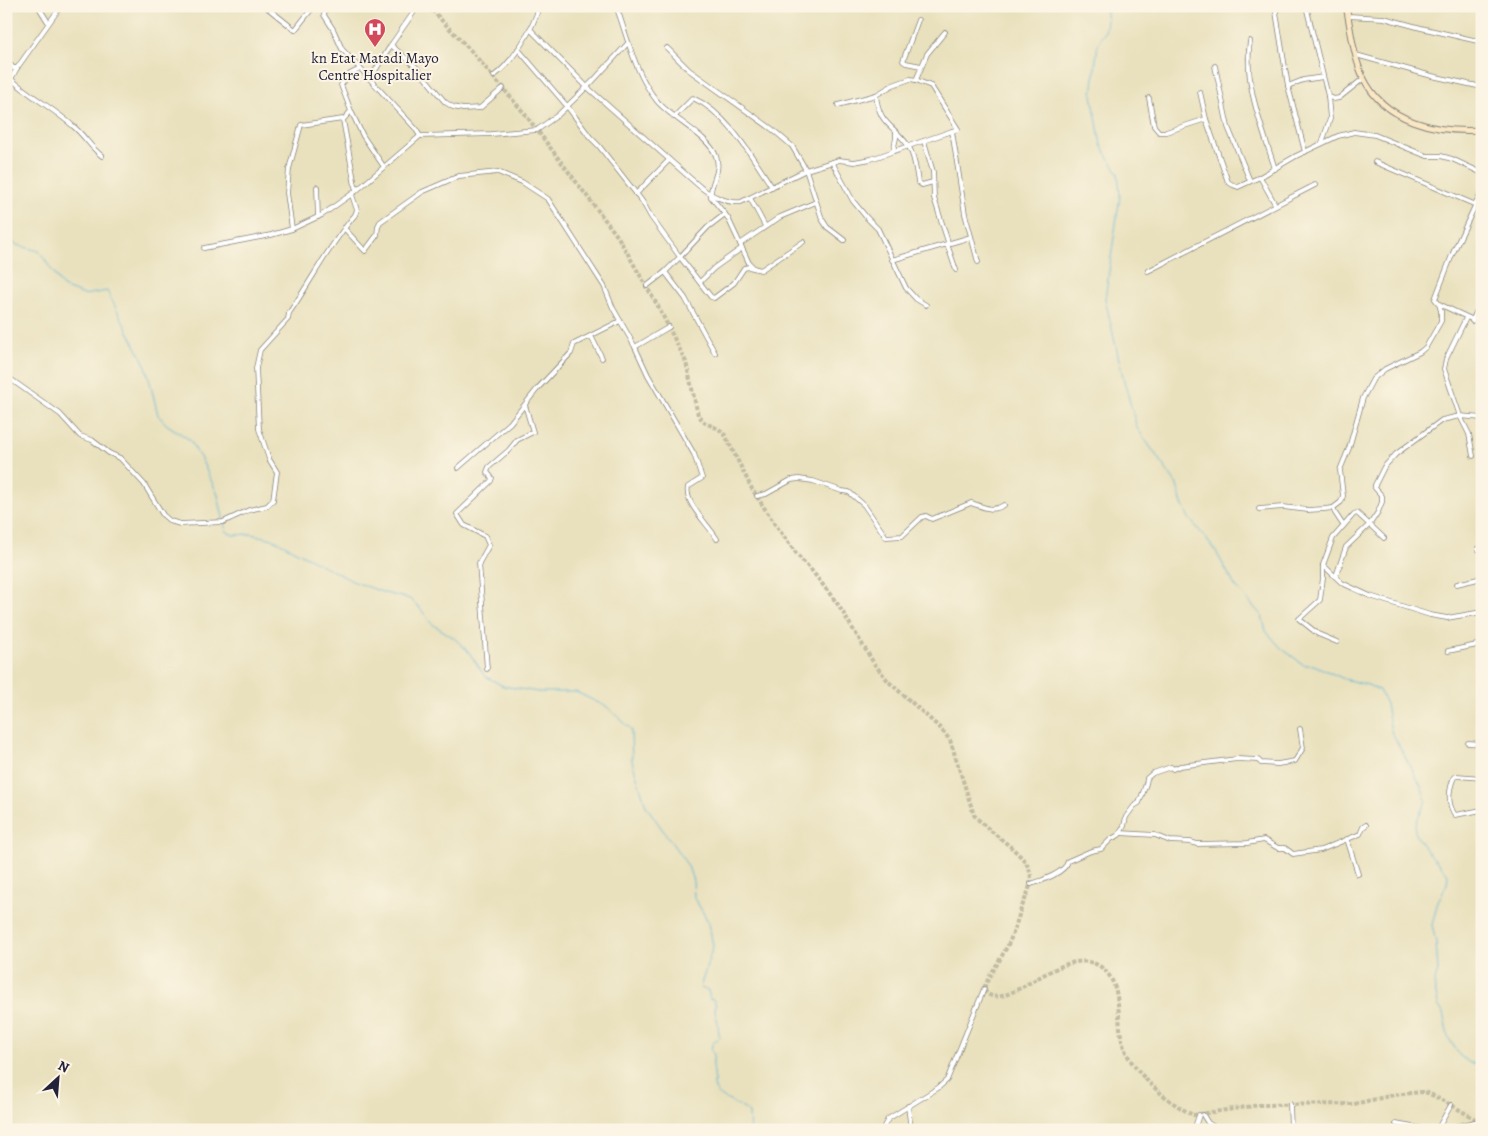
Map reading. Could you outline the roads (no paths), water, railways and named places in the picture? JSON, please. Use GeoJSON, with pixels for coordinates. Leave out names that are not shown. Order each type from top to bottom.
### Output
{"type":"FeatureCollection","features":[{"type":"Feature","properties":{"kind":"street"},"geometry":{"type":"LineString","coordinates":[[38,6],[48,22]]}},
{"type":"Feature","properties":{"kind":"street"},"geometry":{"type":"LineString","coordinates":[[61,6],[16,68],[11,78],[75,128],[86,138],[92,148],[102,156]]}},
{"type":"Feature","properties":{"kind":"street"},"geometry":{"type":"LineString","coordinates":[[163,6],[176,9]]}},
{"type":"Feature","properties":{"kind":"street"},"geometry":{"type":"LineString","coordinates":[[265,6],[295,30],[314,6]]}},
{"type":"Feature","properties":{"kind":"street"},"geometry":{"type":"LineString","coordinates":[[326,6],[324,15],[333,29],[338,44],[420,136]]}},
{"type":"Feature","properties":{"kind":"street"},"geometry":{"type":"LineString","coordinates":[[370,79],[418,6]]}},
{"type":"Feature","properties":{"kind":"street"},"geometry":{"type":"LineString","coordinates":[[494,76],[509,62],[518,49],[530,29],[539,6]]}},
{"type":"Feature","properties":{"kind":"street"},"geometry":{"type":"LineString","coordinates":[[616,6],[640,73],[652,93],[663,108],[705,141],[715,153],[718,170],[710,193],[725,214],[753,267]]}},
{"type":"Feature","properties":{"kind":"street"},"geometry":{"type":"LineString","coordinates":[[1275,6],[1288,86],[1305,152]]}},
{"type":"Feature","properties":{"kind":"street"},"geometry":{"type":"LineString","coordinates":[[1306,6],[1328,96],[1330,119],[1322,144]]}},
{"type":"Feature","properties":{"kind":"street"},"geometry":{"type":"LineString","coordinates":[[1346,6],[1356,55],[1364,78],[1374,94],[1385,106],[1407,119],[1432,128],[1482,130]]}},
{"type":"Feature","properties":{"kind":"street"},"geometry":{"type":"LineString","coordinates":[[1348,16],[1384,18],[1482,42]]}},
{"type":"Feature","properties":{"kind":"street"},"geometry":{"type":"LineString","coordinates":[[918,20],[903,61],[906,64],[921,66]]}},
{"type":"Feature","properties":{"kind":"street"},"geometry":{"type":"LineString","coordinates":[[530,29],[587,87],[698,185],[710,193],[732,202],[741,202],[806,170],[842,159],[850,162],[860,161],[958,129],[929,84],[916,80],[910,79],[876,94],[838,105]]}},
{"type":"Feature","properties":{"kind":"street"},"geometry":{"type":"LineString","coordinates":[[916,80],[927,54],[945,32]]}},
{"type":"Feature","properties":{"kind":"street"},"geometry":{"type":"LineString","coordinates":[[1250,40],[1248,61],[1254,99],[1275,169]]}},
{"type":"Feature","properties":{"kind":"street"},"geometry":{"type":"LineString","coordinates":[[204,248],[263,237],[292,229],[318,217],[352,195],[420,136],[492,134],[537,130],[550,122],[568,106],[628,43]]}},
{"type":"Feature","properties":{"kind":"street"},"geometry":{"type":"LineString","coordinates":[[391,45],[416,67],[445,102],[453,107],[463,109],[480,108],[503,88]]}},
{"type":"Feature","properties":{"kind":"street"},"geometry":{"type":"LineString","coordinates":[[667,48],[700,79],[784,138],[806,170],[822,219],[827,227],[844,240]]}},
{"type":"Feature","properties":{"kind":"street"},"geometry":{"type":"LineString","coordinates":[[518,49],[568,106],[590,137],[636,194],[710,296],[714,298],[734,283],[744,268],[753,267],[760,270],[803,242]]}},
{"type":"Feature","properties":{"kind":"street"},"geometry":{"type":"LineString","coordinates":[[1356,55],[1432,76],[1482,86]]}},
{"type":"Feature","properties":{"kind":"street"},"geometry":{"type":"LineString","coordinates":[[6,59],[13,68],[16,68]]}},
{"type":"Feature","properties":{"kind":"street"},"geometry":{"type":"LineString","coordinates":[[1215,66],[1228,127],[1250,181]]}},
{"type":"Feature","properties":{"kind":"street"},"geometry":{"type":"LineString","coordinates":[[360,69],[350,74],[341,86],[363,136],[384,167]]}},
{"type":"Feature","properties":{"kind":"street"},"geometry":{"type":"LineString","coordinates":[[1288,86],[1303,80],[1323,77]]}},
{"type":"Feature","properties":{"kind":"street"},"geometry":{"type":"LineString","coordinates":[[1328,96],[1334,99],[1339,98],[1364,78]]}},
{"type":"Feature","properties":{"kind":"street"},"geometry":{"type":"LineString","coordinates":[[1200,92],[1206,119],[1228,182],[1233,185],[1238,186],[1260,177],[1305,152],[1346,133],[1354,132],[1375,135],[1427,156],[1441,156],[1482,173]]}},
{"type":"Feature","properties":{"kind":"street"},"geometry":{"type":"LineString","coordinates":[[876,94],[879,113],[908,146],[913,157],[918,182],[922,185],[933,182]]}},
{"type":"Feature","properties":{"kind":"street"},"geometry":{"type":"LineString","coordinates":[[674,117],[693,98],[706,106],[722,119],[740,140],[772,187]]}},
{"type":"Feature","properties":{"kind":"street"},"geometry":{"type":"LineString","coordinates":[[1149,98],[1154,126],[1159,132],[1166,132],[1206,119]]}},
{"type":"Feature","properties":{"kind":"street"},"geometry":{"type":"LineString","coordinates":[[292,229],[288,193],[289,169],[301,125],[343,119],[351,111]]}},
{"type":"Feature","properties":{"kind":"street"},"geometry":{"type":"LineString","coordinates":[[343,119],[356,191]]}},
{"type":"Feature","properties":{"kind":"street"},"geometry":{"type":"LineString","coordinates":[[893,151],[896,138],[895,131]]}},
{"type":"Feature","properties":{"kind":"street"},"geometry":{"type":"LineString","coordinates":[[952,131],[964,214],[978,262]]}},
{"type":"Feature","properties":{"kind":"street"},"geometry":{"type":"LineString","coordinates":[[924,141],[932,168],[936,207],[948,239],[947,244],[956,270]]}},
{"type":"Feature","properties":{"kind":"street"},"geometry":{"type":"LineString","coordinates":[[636,194],[669,160]]}},
{"type":"Feature","properties":{"kind":"street"},"geometry":{"type":"LineString","coordinates":[[832,162],[853,201],[878,229],[902,282],[910,294],[926,305]]}},
{"type":"Feature","properties":{"kind":"street"},"geometry":{"type":"LineString","coordinates":[[1375,162],[1476,205]]}},
{"type":"Feature","properties":{"kind":"street"},"geometry":{"type":"LineString","coordinates":[[344,228],[365,251],[377,235],[380,222],[422,192],[459,176],[498,172],[522,182],[548,200],[601,280],[620,321],[636,347],[648,375],[694,454],[702,478],[688,487],[687,491],[696,511],[717,539]]}},
{"type":"Feature","properties":{"kind":"street"},"geometry":{"type":"LineString","coordinates":[[1260,177],[1275,204]]}},
{"type":"Feature","properties":{"kind":"street"},"geometry":{"type":"LineString","coordinates":[[1148,271],[1315,185]]}},
{"type":"Feature","properties":{"kind":"street"},"geometry":{"type":"LineString","coordinates":[[317,187],[318,217]]}},
{"type":"Feature","properties":{"kind":"street"},"geometry":{"type":"LineString","coordinates":[[1482,192],[1435,300],[1466,318],[1482,324]]}},
{"type":"Feature","properties":{"kind":"street"},"geometry":{"type":"LineString","coordinates":[[6,376],[60,414],[80,436],[92,440],[109,453],[120,458],[144,484],[163,515],[170,521],[180,524],[224,522],[249,510],[267,506],[273,500],[277,472],[269,459],[258,426],[256,379],[259,354],[262,348],[288,319],[289,313],[316,272],[327,251],[355,215],[357,210],[352,195]]}},
{"type":"Feature","properties":{"kind":"street"},"geometry":{"type":"LineString","coordinates":[[750,198],[765,226]]}},
{"type":"Feature","properties":{"kind":"street"},"geometry":{"type":"LineString","coordinates":[[740,244],[780,217],[816,202]]}},
{"type":"Feature","properties":{"kind":"street"},"geometry":{"type":"LineString","coordinates":[[647,286],[665,272],[708,227],[725,214]]}},
{"type":"Feature","properties":{"kind":"street"},"geometry":{"type":"LineString","coordinates":[[892,260],[971,237]]}},
{"type":"Feature","properties":{"kind":"street"},"geometry":{"type":"LineString","coordinates":[[700,282],[714,268],[742,248]]}},
{"type":"Feature","properties":{"kind":"street"},"geometry":{"type":"LineString","coordinates":[[665,272],[685,298],[715,353]]}},
{"type":"Feature","properties":{"kind":"street"},"geometry":{"type":"LineString","coordinates":[[1472,321],[1482,300]]}},
{"type":"Feature","properties":{"kind":"street"},"geometry":{"type":"LineString","coordinates":[[1259,509],[1283,507],[1315,510],[1333,508],[1340,502],[1343,496],[1340,470],[1349,448],[1363,398],[1373,379],[1385,369],[1420,352],[1426,347],[1441,321],[1439,304]]}},
{"type":"Feature","properties":{"kind":"street"},"geometry":{"type":"LineString","coordinates":[[1466,318],[1444,364],[1445,374],[1460,416],[1469,434],[1473,456]]}},
{"type":"Feature","properties":{"kind":"street"},"geometry":{"type":"LineString","coordinates":[[458,468],[510,423],[538,388],[571,353],[574,344],[620,321]]}},
{"type":"Feature","properties":{"kind":"street"},"geometry":{"type":"LineString","coordinates":[[636,347],[669,328]]}},
{"type":"Feature","properties":{"kind":"street"},"geometry":{"type":"LineString","coordinates":[[591,336],[602,358]]}},
{"type":"Feature","properties":{"kind":"street"},"geometry":{"type":"LineString","coordinates":[[487,669],[480,563],[489,545],[485,536],[464,525],[457,514],[491,481],[492,478],[487,472],[490,467],[517,440],[534,431],[525,405]]}},
{"type":"Feature","properties":{"kind":"street"},"geometry":{"type":"LineString","coordinates":[[1336,576],[1346,547],[1370,524],[1381,506],[1382,496],[1375,488],[1375,485],[1387,463],[1406,446],[1442,420],[1460,416],[1482,418]]}},
{"type":"Feature","properties":{"kind":"street"},"geometry":{"type":"LineString","coordinates":[[757,496],[766,494],[791,480],[799,479],[813,481],[849,492],[864,505],[886,536],[902,536],[922,517],[926,516],[932,519],[971,503],[984,508],[997,508],[1004,505]]}},
{"type":"Feature","properties":{"kind":"street"},"geometry":{"type":"LineString","coordinates":[[1333,508],[1343,526]]}},
{"type":"Feature","properties":{"kind":"street"},"geometry":{"type":"LineString","coordinates":[[1337,642],[1318,634],[1299,619],[1320,599],[1323,578],[1322,565],[1333,538],[1356,513],[1384,538]]}},
{"type":"Feature","properties":{"kind":"street"},"geometry":{"type":"LineString","coordinates":[[1322,565],[1342,583],[1370,596],[1430,615],[1447,618],[1482,612]]}},
{"type":"Feature","properties":{"kind":"street"},"geometry":{"type":"LineString","coordinates":[[1457,584],[1482,578]]}},
{"type":"Feature","properties":{"kind":"street"},"geometry":{"type":"LineString","coordinates":[[1448,651],[1482,644]]}},
{"type":"Feature","properties":{"kind":"street"},"geometry":{"type":"LineString","coordinates":[[1031,884],[1049,878],[1067,865],[1068,861],[1091,851],[1101,849],[1110,839],[1120,833],[1126,816],[1139,803],[1147,778],[1152,773],[1171,767],[1173,769],[1237,759],[1258,760],[1278,764],[1295,761],[1303,748],[1300,729]]}},
{"type":"Feature","properties":{"kind":"street"},"geometry":{"type":"LineString","coordinates":[[1468,743],[1482,744]]}},
{"type":"Feature","properties":{"kind":"street"},"geometry":{"type":"LineString","coordinates":[[1482,778],[1454,777],[1449,799],[1453,814],[1455,815],[1482,810]]}},
{"type":"Feature","properties":{"kind":"street"},"geometry":{"type":"LineString","coordinates":[[1120,833],[1155,835],[1170,841],[1199,844],[1247,843],[1264,840],[1278,848],[1286,848],[1292,854],[1321,850],[1360,834],[1366,825]]}},
{"type":"Feature","properties":{"kind":"street"},"geometry":{"type":"LineString","coordinates":[[1348,839],[1358,874]]}},
{"type":"Feature","properties":{"kind":"street"},"geometry":{"type":"LineString","coordinates":[[882,1130],[888,1119],[938,1088],[947,1080],[984,989]]}},
{"type":"Feature","properties":{"kind":"street"},"geometry":{"type":"LineString","coordinates":[[1290,1104],[1291,1130]]}},
{"type":"Feature","properties":{"kind":"street"},"geometry":{"type":"LineString","coordinates":[[1439,1130],[1451,1105]]}},
{"type":"Feature","properties":{"kind":"street"},"geometry":{"type":"LineString","coordinates":[[908,1106],[911,1130]]}},
{"type":"Feature","properties":{"kind":"street"},"geometry":{"type":"LineString","coordinates":[[1194,1130],[1201,1115],[1208,1123],[1219,1130]]}},
{"type":"Feature","properties":{"kind":"street"},"geometry":{"type":"LineString","coordinates":[[1439,1130],[1477,1122],[1474,1130]]}},
{"type":"Feature","properties":{"kind":"street"},"geometry":{"type":"LineString","coordinates":[[1396,1124],[1429,1130]]}},
{"type":"Feature","properties":{"kind":"waterway"},"geometry":{"type":"LineString","coordinates":[[1105,6],[1107,21],[1105,32],[1098,43],[1092,95],[1101,145],[1118,173],[1120,196],[1105,299],[1137,428],[1177,485],[1182,504],[1189,518],[1214,548],[1235,586],[1262,616],[1266,631],[1281,648],[1304,665],[1314,665],[1344,679],[1379,690],[1386,704],[1391,731],[1422,788],[1426,801],[1416,823],[1415,832],[1427,851],[1448,874],[1447,884],[1438,901],[1432,925],[1436,942],[1438,971],[1434,983],[1438,1005],[1443,1013],[1448,1037],[1460,1056],[1470,1063],[1482,1063]]}},
{"type":"Feature","properties":{"kind":"waterway"},"geometry":{"type":"LineString","coordinates":[[6,238],[17,245],[39,251],[63,287],[84,295],[107,291],[146,366],[158,415],[166,424],[190,440],[202,461],[218,495],[226,531],[233,535],[251,534],[273,539],[352,581],[385,593],[410,599],[420,608],[431,623],[454,638],[468,651],[485,676],[503,686],[538,692],[576,692],[607,707],[631,729],[632,761],[646,806],[688,866],[693,881],[694,897],[709,923],[713,946],[700,988],[708,990],[710,1000],[713,999],[716,1005],[715,1013],[720,1037],[712,1044],[711,1051],[714,1054],[714,1087],[717,1093],[725,1099],[749,1113],[750,1130]]}},
{"type":"Feature","properties":{"kind":"tunnel"},"geometry":{"type":"LineString","coordinates":[[428,6],[472,52],[524,113],[618,237],[659,308],[686,362],[698,415],[705,423],[719,429],[725,435],[752,489],[774,523],[837,603],[875,665],[889,682],[940,728],[950,740],[974,815],[1017,853],[1028,866],[1031,878],[1029,890],[1014,931],[984,989],[992,996],[1004,995],[1069,964],[1086,962],[1101,967],[1114,984],[1122,1040],[1130,1059],[1145,1078],[1164,1096],[1193,1115],[1260,1105],[1354,1104],[1394,1095],[1421,1092],[1428,1093],[1482,1123]]}},
{"type":"Feature","properties":{"kind":"place","name":"kn Etat Matadi Mayo Centre Hospitalier"},"geometry":{"type":"Point","coordinates":[375,48]}}]}
